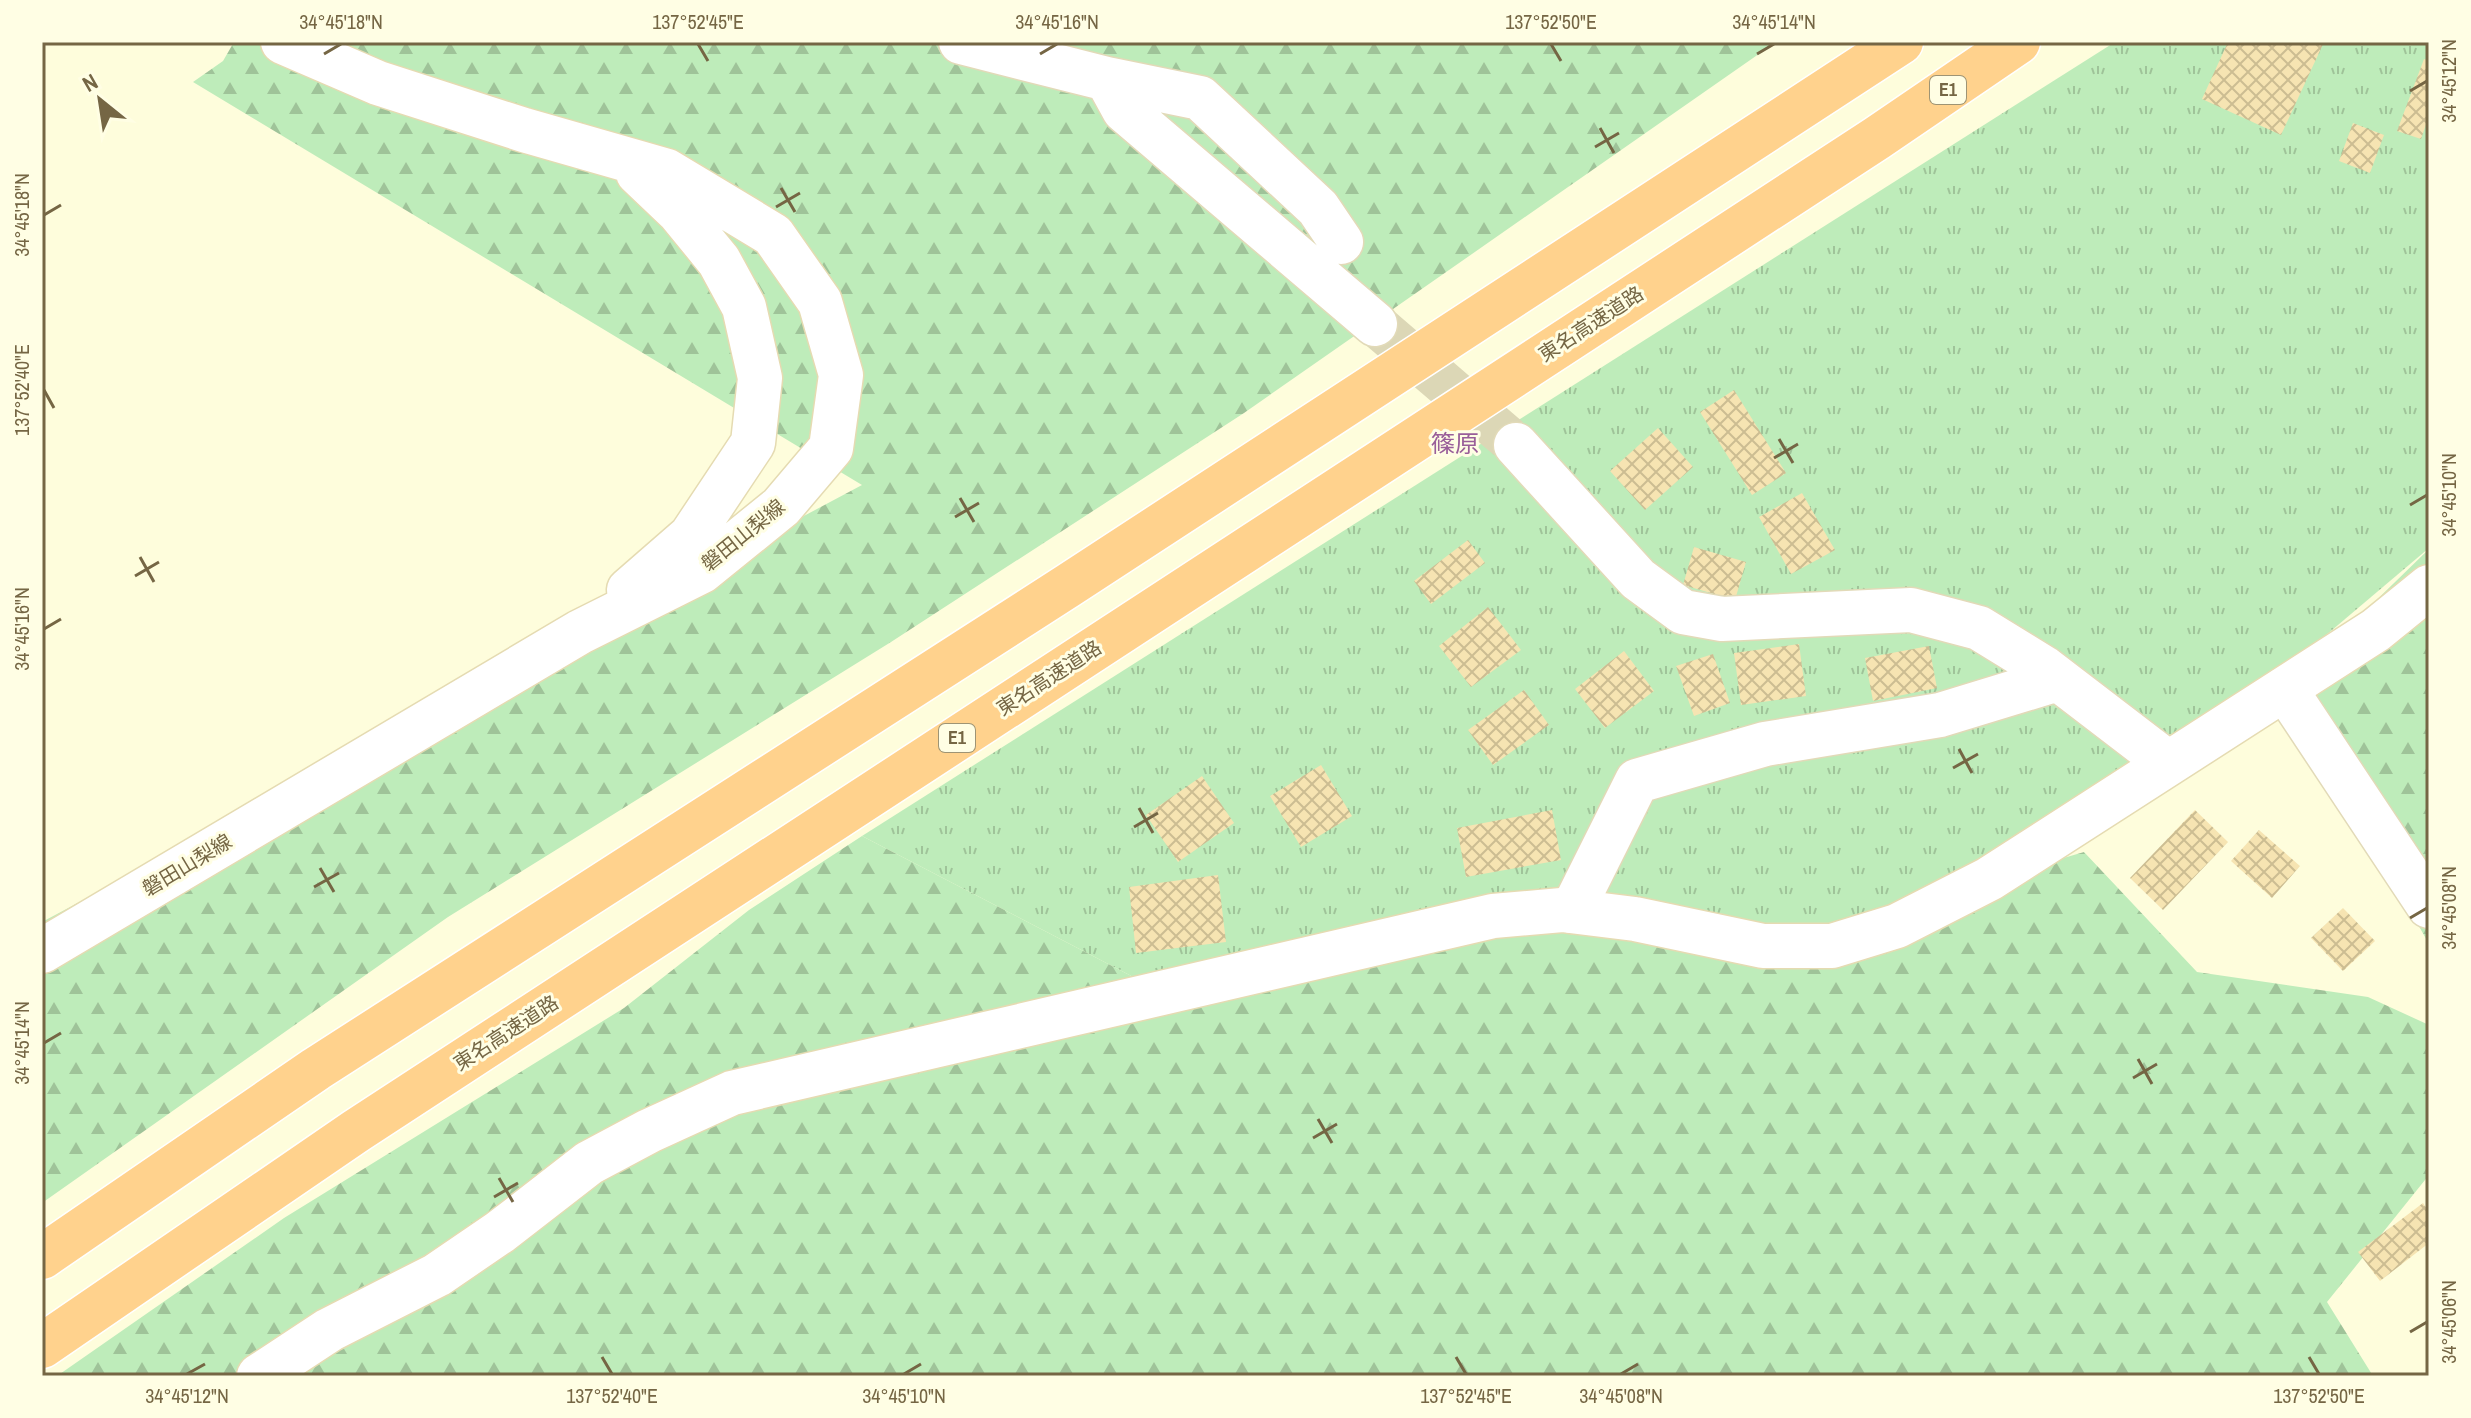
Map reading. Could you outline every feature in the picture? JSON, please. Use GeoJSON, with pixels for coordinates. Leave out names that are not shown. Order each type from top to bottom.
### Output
{"type":"FeatureCollection","features":[{"type":"Feature","properties":{"kind":"highway"},"geometry":{"type":"LineString","coordinates":[[42,1257],[316,1069],[1069,585],[1901,42]]}},
{"type":"Feature","properties":{"kind":"highway","name":"東名高速道路"},"geometry":{"type":"LineString","coordinates":[[42,1346],[370,1123],[1877,138],[2018,42]]}},
{"type":"Feature","properties":{"kind":"street","name":"磐田山梨線"},"geometry":{"type":"LineString","coordinates":[[42,951],[580,632],[702,571],[781,507],[831,448],[841,375],[820,302],[773,235],[667,171],[524,130],[378,83],[283,42]]}},
{"type":"Feature","properties":{"kind":"street"},"geometry":{"type":"LineString","coordinates":[[961,42],[1107,79],[1200,98],[1318,208],[1341,242]]}},
{"type":"Feature","properties":{"kind":"street"},"geometry":{"type":"LineString","coordinates":[[1107,79],[1124,110],[1375,324]]}},
{"type":"Feature","properties":{"kind":"street","name":"磐田山梨線"},"geometry":{"type":"LineString","coordinates":[[580,632],[691,536],[753,443],[760,378],[744,307],[719,261],[679,212],[622,158]]}},
{"type":"Feature","properties":{"kind":"street"},"geometry":{"type":"LineString","coordinates":[[1516,445],[1638,579],[1683,612],[1722,619],[1911,610],[1979,628],[2058,679],[2168,763]]}},
{"type":"Feature","properties":{"kind":"street"},"geometry":{"type":"LineString","coordinates":[[259,1376],[329,1330],[437,1275],[500,1232],[589,1163],[732,1093],[1493,916],[1572,911],[1635,919],[1763,946],[1832,946],[1897,926],[1989,879],[2376,630],[2429,587]]}},
{"type":"Feature","properties":{"kind":"street"},"geometry":{"type":"LineString","coordinates":[[1572,911],[1637,781],[1765,744],[1940,715],[2058,679]]}},
{"type":"Feature","properties":{"kind":"street"},"geometry":{"type":"LineString","coordinates":[[2285,689],[2429,906]]}},
{"type":"Feature","properties":{"kind":"green space"},"geometry":{"type":"Polygon","coordinates":[[[234,42],[1776,42],[1244,413],[891,642],[448,917],[42,1203],[42,922],[862,485],[193,82],[223,61],[234,42]]]}},
{"type":"Feature","properties":{"kind":"green space"},"geometry":{"type":"Polygon","coordinates":[[[2115,42],[2429,42],[2429,548],[2194,747],[1832,946],[1164,993],[862,836],[2115,42]]]}},
{"type":"Feature","properties":{"kind":"green space"},"geometry":{"type":"Polygon","coordinates":[[[2429,549],[2429,944],[2285,689],[2429,549]]]}},
{"type":"Feature","properties":{"kind":"green space"},"geometry":{"type":"Polygon","coordinates":[[[862,836],[1164,993],[1493,916],[1763,946],[2084,852],[2197,972],[2368,997],[2429,1025],[2429,1175],[2327,1302],[2373,1376],[57,1376],[284,1218],[624,1008],[749,910],[862,836]]]}},
{"type":"Feature","properties":{"kind":"building"},"geometry":{"type":"Polygon","coordinates":[[[2228,42],[2324,42],[2281,135],[2202,99],[2228,42]]]}},
{"type":"Feature","properties":{"kind":"building"},"geometry":{"type":"Polygon","coordinates":[[[2424,59],[2429,61],[2429,116],[2421,139],[2397,131],[2424,59]]]}},
{"type":"Feature","properties":{"kind":"building"},"geometry":{"type":"Polygon","coordinates":[[[2353,123],[2384,135],[2370,173],[2339,161],[2353,123]]]}},
{"type":"Feature","properties":{"kind":"building"},"geometry":{"type":"Polygon","coordinates":[[[1734,390],[1786,473],[1752,495],[1700,412],[1734,390]]]}},
{"type":"Feature","properties":{"kind":"building"},"geometry":{"type":"Polygon","coordinates":[[[1658,428],[1693,467],[1645,510],[1610,471],[1658,428]]]}},
{"type":"Feature","properties":{"kind":"building"},"geometry":{"type":"Polygon","coordinates":[[[1802,493],[1835,550],[1791,574],[1759,517],[1802,493]]]}},
{"type":"Feature","properties":{"kind":"building"},"geometry":{"type":"Polygon","coordinates":[[[1468,540],[1485,563],[1431,604],[1414,581],[1468,540]]]}},
{"type":"Feature","properties":{"kind":"building"},"geometry":{"type":"Polygon","coordinates":[[[1694,547],[1746,562],[1735,600],[1683,585],[1694,547]]]}},
{"type":"Feature","properties":{"kind":"building"},"geometry":{"type":"Polygon","coordinates":[[[1488,607],[1521,650],[1471,687],[1439,646],[1488,607]]]}},
{"type":"Feature","properties":{"kind":"building"},"geometry":{"type":"Polygon","coordinates":[[[1799,644],[1806,696],[1741,705],[1734,653],[1799,644]]]}},
{"type":"Feature","properties":{"kind":"building"},"geometry":{"type":"Polygon","coordinates":[[[1929,646],[1937,688],[1873,701],[1865,658],[1929,646]]]}},
{"type":"Feature","properties":{"kind":"building"},"geometry":{"type":"Polygon","coordinates":[[[1624,651],[1654,691],[1605,728],[1575,689],[1624,651]]]}},
{"type":"Feature","properties":{"kind":"building"},"geometry":{"type":"Polygon","coordinates":[[[1713,654],[1730,703],[1694,716],[1676,666],[1713,654]]]}},
{"type":"Feature","properties":{"kind":"building"},"geometry":{"type":"Polygon","coordinates":[[[1524,690],[1549,725],[1493,765],[1468,730],[1524,690]]]}},
{"type":"Feature","properties":{"kind":"building"},"geometry":{"type":"Polygon","coordinates":[[[1321,765],[1352,816],[1301,847],[1270,796],[1321,765]]]}},
{"type":"Feature","properties":{"kind":"building"},"geometry":{"type":"Polygon","coordinates":[[[1202,776],[1234,823],[1178,862],[1146,815],[1202,776]]]}},
{"type":"Feature","properties":{"kind":"building"},"geometry":{"type":"Polygon","coordinates":[[[1552,810],[1561,860],[1466,877],[1457,828],[1552,810]]]}},
{"type":"Feature","properties":{"kind":"building"},"geometry":{"type":"Polygon","coordinates":[[[2195,810],[2228,842],[2163,910],[2130,878],[2195,810]]]}},
{"type":"Feature","properties":{"kind":"building"},"geometry":{"type":"Polygon","coordinates":[[[2259,830],[2300,866],[2272,898],[2231,861],[2259,830]]]}},
{"type":"Feature","properties":{"kind":"building"},"geometry":{"type":"Polygon","coordinates":[[[1218,875],[1226,942],[1136,953],[1129,887],[1218,875]]]}},
{"type":"Feature","properties":{"kind":"building"},"geometry":{"type":"Polygon","coordinates":[[[2343,908],[2375,941],[2343,971],[2311,938],[2343,908]]]}},
{"type":"Feature","properties":{"kind":"building"},"geometry":{"type":"Polygon","coordinates":[[[2423,1203],[2429,1212],[2429,1243],[2380,1281],[2358,1252],[2423,1203]]]}},
{"type":"Feature","properties":{"kind":"tunnel"},"geometry":{"type":"LineString","coordinates":[[1375,324],[1516,445]]}},
{"type":"Feature","properties":{"kind":"district","name":"篠原"},"geometry":{"type":"Point","coordinates":[1455,444]}}]}
